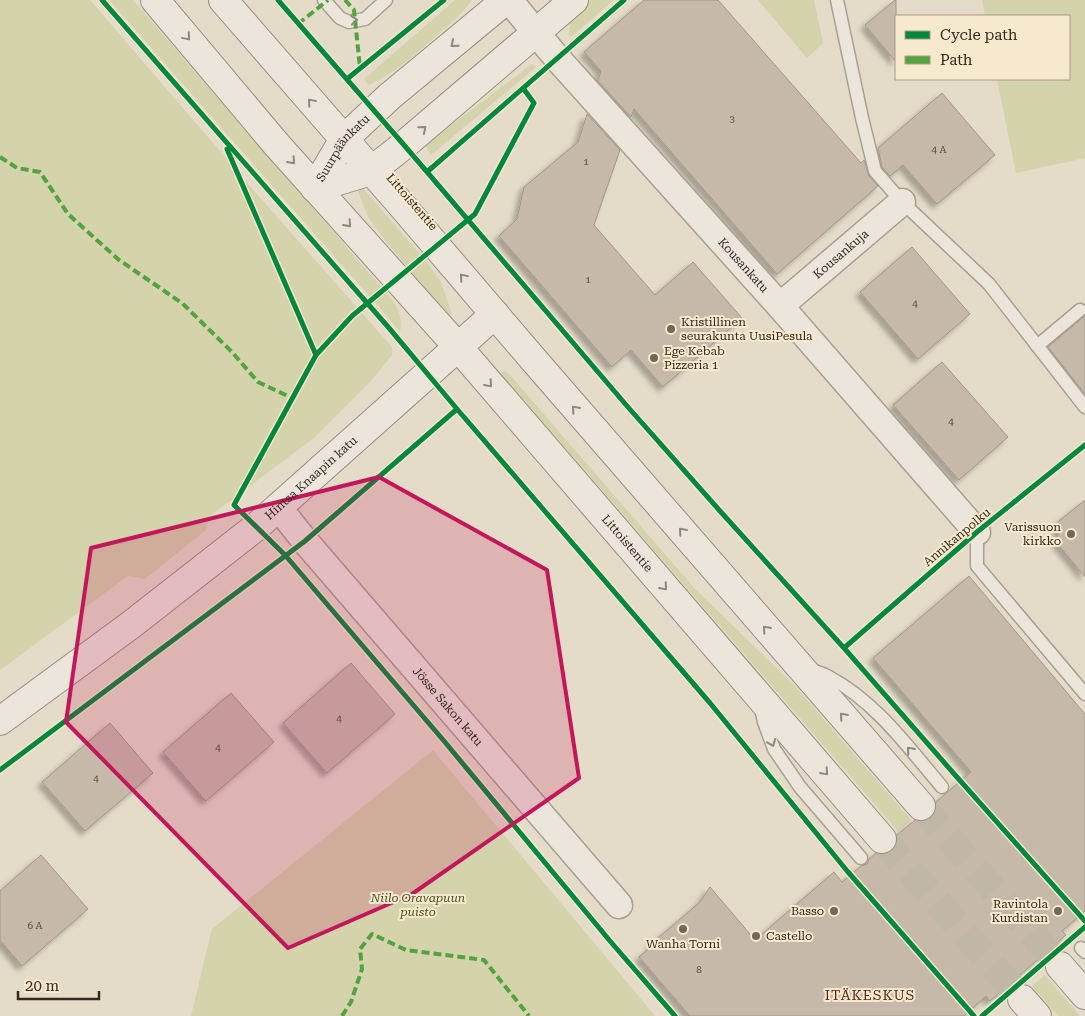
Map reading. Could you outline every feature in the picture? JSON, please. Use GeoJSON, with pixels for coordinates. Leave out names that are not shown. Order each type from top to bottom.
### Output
{"type":"FeatureCollection","features":[{"type":"Feature","properties":{"kind":"main road","name":"Littoistentie"},"geometry":{"type":"LineString","coordinates":[[155,0],[277,145],[458,347],[882,839]]}},
{"type":"Feature","properties":{"kind":"main road","name":"Littoistentie"},"geometry":{"type":"LineString","coordinates":[[223,0],[921,806]]}},
{"type":"Feature","properties":{"kind":"main road","name":"Suurpäänkatu"},"geometry":{"type":"LineString","coordinates":[[315,188],[344,138],[390,96],[508,0]]}},
{"type":"Feature","properties":{"kind":"main road","name":"Suurpäänkatu"},"geometry":{"type":"LineString","coordinates":[[315,188],[372,171],[574,0]]}},
{"type":"Feature","properties":{"kind":"main road","name":"Hintsa Knaapin katu"},"geometry":{"type":"LineString","coordinates":[[0,721],[132,624],[256,527],[495,314]]}},
{"type":"Feature","properties":{"kind":"main road"},"geometry":{"type":"LineString","coordinates":[[1060,966],[1085,995]]}},
{"type":"Feature","properties":{"kind":"street","name":"Kousankatu"},"geometry":{"type":"LineString","coordinates":[[508,0],[557,58],[780,306],[977,532]]}},
{"type":"Feature","properties":{"kind":"street","name":"Kousankuja"},"geometry":{"type":"LineString","coordinates":[[780,306],[902,202]]}},
{"type":"Feature","properties":{"kind":"street","name":"Jösse Sakon katu"},"geometry":{"type":"LineString","coordinates":[[278,506],[305,541],[618,905]]}},
{"type":"Feature","properties":{"kind":"lane"},"geometry":{"type":"LineString","coordinates":[[324,0],[340,18],[349,22],[365,19],[386,0]]}},
{"type":"Feature","properties":{"kind":"lane"},"geometry":{"type":"LineString","coordinates":[[837,0],[875,171],[902,202],[988,284],[1085,407]]}},
{"type":"Feature","properties":{"kind":"lane"},"geometry":{"type":"LineString","coordinates":[[1038,346],[1080,310]]}},
{"type":"Feature","properties":{"kind":"lane"},"geometry":{"type":"LineString","coordinates":[[977,532],[976,566],[1085,694]]}},
{"type":"Feature","properties":{"kind":"lane"},"geometry":{"type":"LineString","coordinates":[[798,665],[828,676],[854,693],[880,715],[942,787]]}},
{"type":"Feature","properties":{"kind":"lane"},"geometry":{"type":"LineString","coordinates":[[758,696],[764,722],[774,749],[800,787],[861,858]]}},
{"type":"Feature","properties":{"kind":"highlighted area"},"geometry":{"type":"Polygon","coordinates":[[[379,477],[547,570],[579,778],[412,894],[288,948],[66,722],[91,548],[379,477]]]}},
{"type":"Feature","properties":{"kind":"green space"},"geometry":{"type":"Polygon","coordinates":[[[0,0],[90,0],[392,347],[392,355],[370,382],[314,438],[211,515],[206,530],[145,579],[128,576],[0,670],[0,0]]]}},
{"type":"Feature","properties":{"kind":"green space"},"geometry":{"type":"Polygon","coordinates":[[[109,0],[133,0],[394,302],[400,316],[400,331],[109,0]]]}},
{"type":"Feature","properties":{"kind":"green space"},"geometry":{"type":"Polygon","coordinates":[[[455,0],[472,0],[455,19],[412,57],[369,85],[364,79],[455,0]]]}},
{"type":"Feature","properties":{"kind":"green space"},"geometry":{"type":"Polygon","coordinates":[[[588,0],[614,0],[572,36],[569,36],[571,21],[588,0]]]}},
{"type":"Feature","properties":{"kind":"green space"},"geometry":{"type":"Polygon","coordinates":[[[758,0],[814,0],[823,43],[807,58],[758,0]]]}},
{"type":"Feature","properties":{"kind":"green space"},"geometry":{"type":"Polygon","coordinates":[[[982,0],[1085,0],[1085,158],[1016,173],[997,80],[1070,80],[1070,15],[985,15],[982,0]]]}},
{"type":"Feature","properties":{"kind":"green space"},"geometry":{"type":"Polygon","coordinates":[[[532,64],[536,67],[431,155],[426,146],[433,139],[532,64]]]}},
{"type":"Feature","properties":{"kind":"green space"},"geometry":{"type":"Polygon","coordinates":[[[361,186],[426,261],[441,282],[452,314],[448,316],[368,217],[358,191],[361,186]]]}},
{"type":"Feature","properties":{"kind":"green space"},"geometry":{"type":"Polygon","coordinates":[[[505,371],[695,589],[795,686],[911,820],[898,831],[501,374],[505,371]]]}},
{"type":"Feature","properties":{"kind":"green space","name":"Niilo Oravapuun puisto"},"geometry":{"type":"Polygon","coordinates":[[[433,750],[655,1016],[191,1016],[212,929],[433,750]]]}},
{"type":"Feature","properties":{"kind":"green space"},"geometry":{"type":"Polygon","coordinates":[[[1045,975],[1080,1016],[1058,1016],[1032,986],[1045,975]]]}},
{"type":"Feature","properties":{"kind":"building"},"geometry":{"type":"Polygon","coordinates":[[[644,0],[718,0],[861,163],[864,160],[869,176],[878,186],[777,274],[634,109],[631,117],[598,81],[601,71],[584,52],[644,0]]]}},
{"type":"Feature","properties":{"kind":"building"},"geometry":{"type":"Polygon","coordinates":[[[896,0],[895,61],[865,25],[896,0]]]}},
{"type":"Feature","properties":{"kind":"building"},"geometry":{"type":"Polygon","coordinates":[[[942,93],[995,155],[937,204],[903,165],[890,176],[882,167],[878,148],[942,93]]]}},
{"type":"Feature","properties":{"kind":"building"},"geometry":{"type":"Polygon","coordinates":[[[587,114],[620,150],[594,225],[655,295],[693,262],[742,318],[663,387],[631,350],[612,367],[499,236],[517,219],[524,187],[578,142],[587,114]]]}},
{"type":"Feature","properties":{"kind":"building"},"geometry":{"type":"Polygon","coordinates":[[[912,247],[970,314],[918,359],[860,292],[912,247]]]}},
{"type":"Feature","properties":{"kind":"building"},"geometry":{"type":"Polygon","coordinates":[[[1085,316],[1085,394],[1048,347],[1085,316]]]}},
{"type":"Feature","properties":{"kind":"building"},"geometry":{"type":"Polygon","coordinates":[[[942,362],[1008,437],[959,480],[893,405],[942,362]]]}},
{"type":"Feature","properties":{"kind":"building","name":"Varissuon kirkko"},"geometry":{"type":"Polygon","coordinates":[[[1085,500],[1085,577],[1057,543],[1059,521],[1085,500]]]}},
{"type":"Feature","properties":{"kind":"building"},"geometry":{"type":"Polygon","coordinates":[[[969,576],[1085,714],[1085,911],[1062,931],[1066,935],[990,1001],[986,996],[964,1016],[690,1016],[639,957],[652,946],[651,944],[700,902],[710,887],[755,940],[834,872],[842,882],[861,866],[867,864],[869,859],[876,853],[884,854],[892,851],[897,844],[897,835],[915,820],[923,821],[931,818],[936,811],[936,802],[971,772],[873,658],[969,576]]]}},
{"type":"Feature","properties":{"kind":"building"},"geometry":{"type":"Polygon","coordinates":[[[351,663],[395,714],[327,773],[283,723],[351,663]]]}},
{"type":"Feature","properties":{"kind":"building"},"geometry":{"type":"Polygon","coordinates":[[[231,693],[274,742],[206,801],[163,752],[231,693]]]}},
{"type":"Feature","properties":{"kind":"building"},"geometry":{"type":"Polygon","coordinates":[[[110,723],[153,773],[85,831],[42,782],[110,723]]]}},
{"type":"Feature","properties":{"kind":"building"},"geometry":{"type":"Polygon","coordinates":[[[41,855],[88,909],[22,966],[0,940],[0,891],[41,855]]]}},
{"type":"Feature","properties":{"kind":"tunnel"},"geometry":{"type":"LineString","coordinates":[[921,806],[1060,966]]}},
{"type":"Feature","properties":{"kind":"tunnel"},"geometry":{"type":"LineString","coordinates":[[882,839],[1022,999]]}},
{"type":"Feature","properties":{"kind":"marked path"},"geometry":{"type":"LineString","coordinates":[[298,24],[328,0]]}},
{"type":"Feature","properties":{"kind":"marked path"},"geometry":{"type":"LineString","coordinates":[[345,0],[354,10],[360,68]]}},
{"type":"Feature","properties":{"kind":"marked path"},"geometry":{"type":"LineString","coordinates":[[0,157],[17,168],[40,172],[68,214],[119,260],[182,303],[232,352],[258,382],[292,398]]}},
{"type":"Feature","properties":{"kind":"marked path"},"geometry":{"type":"LineString","coordinates":[[342,1016],[351,1002],[362,969],[360,949],[372,934],[406,950],[484,960],[529,1016]]}},
{"type":"Feature","properties":{"kind":"cycle path"},"geometry":{"type":"LineString","coordinates":[[102,0],[389,328],[710,703],[848,872],[974,1016]]}},
{"type":"Feature","properties":{"kind":"cycle path"},"geometry":{"type":"LineString","coordinates":[[278,0],[627,406],[1085,921]]}},
{"type":"Feature","properties":{"kind":"cycle path"},"geometry":{"type":"LineString","coordinates":[[347,79],[444,0]]}},
{"type":"Feature","properties":{"kind":"cycle path"},"geometry":{"type":"LineString","coordinates":[[427,172],[624,0]]}},
{"type":"Feature","properties":{"kind":"cycle path"},"geometry":{"type":"LineString","coordinates":[[523,88],[534,103],[475,214],[352,316],[316,355],[234,505],[285,555],[675,1016]]}},
{"type":"Feature","properties":{"kind":"cycle path"},"geometry":{"type":"LineString","coordinates":[[227,149],[316,355]]}},
{"type":"Feature","properties":{"kind":"cycle path"},"geometry":{"type":"LineString","coordinates":[[0,770],[305,541],[457,409]]}},
{"type":"Feature","properties":{"kind":"cycle path","name":"Annikanpolku"},"geometry":{"type":"LineString","coordinates":[[844,648],[977,532],[1085,445]]}},
{"type":"Feature","properties":{"kind":"cycle path"},"geometry":{"type":"LineString","coordinates":[[982,1016],[1085,927]]}},
{"type":"Feature","properties":{"kind":"place","name":"Kristillinen seurakunta UusiPesula"},"geometry":{"type":"Point","coordinates":[671,329]}},
{"type":"Feature","properties":{"kind":"place","name":"Ege Kebab Pizzeria 1"},"geometry":{"type":"Point","coordinates":[654,358]}},
{"type":"Feature","properties":{"kind":"place","name":"Varissuon kirkko"},"geometry":{"type":"Point","coordinates":[1071,534]}},
{"type":"Feature","properties":{"kind":"place","name":"Basso"},"geometry":{"type":"Point","coordinates":[834,911]}},
{"type":"Feature","properties":{"kind":"place","name":"Ravintola Kurdistan"},"geometry":{"type":"Point","coordinates":[1058,911]}},
{"type":"Feature","properties":{"kind":"place","name":"Wanha Torni"},"geometry":{"type":"Point","coordinates":[683,929]}},
{"type":"Feature","properties":{"kind":"place","name":"Castello"},"geometry":{"type":"Point","coordinates":[756,936]}},
{"type":"Feature","properties":{"kind":"district","name":"ITÄKESKUS"},"geometry":{"type":"Point","coordinates":[870,995]}}]}
